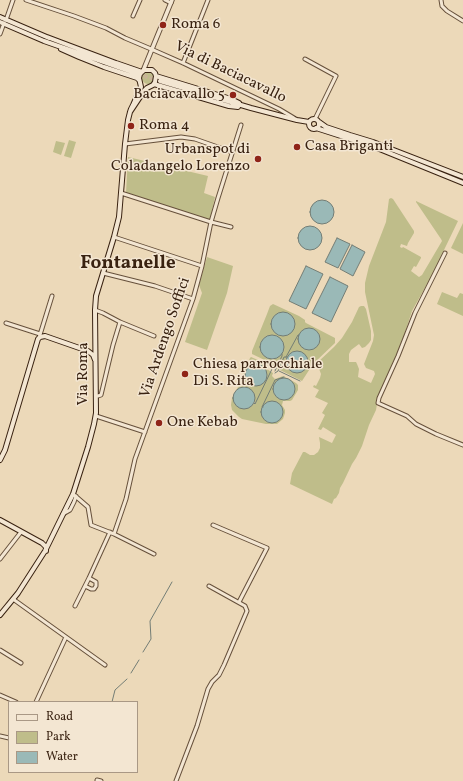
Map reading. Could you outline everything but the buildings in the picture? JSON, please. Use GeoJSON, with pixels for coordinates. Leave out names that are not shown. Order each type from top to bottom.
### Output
{"type":"FeatureCollection","features":[{"type":"Feature","properties":{"kind":"main road"},"geometry":{"type":"LineString","coordinates":[[0,17],[3,21],[46,39],[138,74]]}},
{"type":"Feature","properties":{"kind":"main road"},"geometry":{"type":"LineString","coordinates":[[46,39],[142,71],[150,70],[155,73],[156,76],[232,99],[251,108]]}},
{"type":"Feature","properties":{"kind":"main road"},"geometry":{"type":"LineString","coordinates":[[46,39],[79,57],[137,78],[144,86],[150,86]]}},
{"type":"Feature","properties":{"kind":"main road","name":"Via Roma"},"geometry":{"type":"LineString","coordinates":[[0,615],[13,599],[46,551],[63,514],[74,495],[96,416],[96,296],[119,217],[127,126],[130,112],[141,87],[140,75],[142,71]]}},
{"type":"Feature","properties":{"kind":"main road"},"geometry":{"type":"LineString","coordinates":[[156,76],[154,84],[229,106],[251,108]]}},
{"type":"Feature","properties":{"kind":"main road"},"geometry":{"type":"LineString","coordinates":[[160,81],[251,108]]}},
{"type":"Feature","properties":{"kind":"main road","name":"Via Roma"},"geometry":{"type":"LineString","coordinates":[[130,112],[144,91],[154,84]]}},
{"type":"Feature","properties":{"kind":"main road","name":"Via di Baciacavallo"},"geometry":{"type":"LineString","coordinates":[[251,108],[309,122]]}},
{"type":"Feature","properties":{"kind":"main road"},"geometry":{"type":"LineString","coordinates":[[463,178],[373,142],[326,127],[317,120],[312,119],[309,122],[310,127],[314,129],[316,128],[372,146],[463,183]]}},
{"type":"Feature","properties":{"kind":"main road"},"geometry":{"type":"LineString","coordinates":[[316,128],[319,126],[317,120]]}},
{"type":"Feature","properties":{"kind":"main road"},"geometry":{"type":"LineString","coordinates":[[0,460],[5,450],[38,339],[45,336],[88,351],[94,357],[96,364]]}},
{"type":"Feature","properties":{"kind":"main road"},"geometry":{"type":"LineString","coordinates":[[88,351],[93,349],[96,342]]}},
{"type":"Feature","properties":{"kind":"main road"},"geometry":{"type":"LineString","coordinates":[[0,520],[42,543],[46,547],[46,551]]}},
{"type":"Feature","properties":{"kind":"main road"},"geometry":{"type":"LineString","coordinates":[[42,543],[48,543],[51,540]]}},
{"type":"Feature","properties":{"kind":"street"},"geometry":{"type":"LineString","coordinates":[[0,34],[3,21],[13,0]]}},
{"type":"Feature","properties":{"kind":"street","name":"Via di Baciacavallo"},"geometry":{"type":"LineString","coordinates":[[26,0],[96,23],[125,38],[183,63],[257,98],[297,120]]}},
{"type":"Feature","properties":{"kind":"street"},"geometry":{"type":"LineString","coordinates":[[133,16],[140,0]]}},
{"type":"Feature","properties":{"kind":"street"},"geometry":{"type":"LineString","coordinates":[[164,0],[171,1]]}},
{"type":"Feature","properties":{"kind":"street"},"geometry":{"type":"LineString","coordinates":[[183,63],[208,0]]}},
{"type":"Feature","properties":{"kind":"street"},"geometry":{"type":"LineString","coordinates":[[441,0],[442,6],[446,11],[463,21]]}},
{"type":"Feature","properties":{"kind":"street","name":"Via Roma"},"geometry":{"type":"LineString","coordinates":[[142,71],[171,1]]}},
{"type":"Feature","properties":{"kind":"street"},"geometry":{"type":"LineString","coordinates":[[305,59],[336,76],[317,120]]}},
{"type":"Feature","properties":{"kind":"street"},"geometry":{"type":"LineString","coordinates":[[147,61],[147,65],[150,70]]}},
{"type":"Feature","properties":{"kind":"street","name":"Via Ardengo Soffici"},"geometry":{"type":"LineString","coordinates":[[114,534],[126,499],[135,459],[193,299],[202,266],[211,222],[241,125]]}},
{"type":"Feature","properties":{"kind":"street"},"geometry":{"type":"LineString","coordinates":[[125,144],[181,137],[195,139],[232,152]]}},
{"type":"Feature","properties":{"kind":"street"},"geometry":{"type":"LineString","coordinates":[[121,193],[231,227]]}},
{"type":"Feature","properties":{"kind":"street"},"geometry":{"type":"LineString","coordinates":[[114,237],[202,266]]}},
{"type":"Feature","properties":{"kind":"street"},"geometry":{"type":"LineString","coordinates":[[445,253],[415,313],[378,403],[407,416],[416,424],[436,434],[463,445]]}},
{"type":"Feature","properties":{"kind":"street"},"geometry":{"type":"LineString","coordinates":[[103,272],[156,286],[193,299]]}},
{"type":"Feature","properties":{"kind":"street"},"geometry":{"type":"LineString","coordinates":[[38,339],[52,296]]}},
{"type":"Feature","properties":{"kind":"street"},"geometry":{"type":"LineString","coordinates":[[95,310],[154,336]]}},
{"type":"Feature","properties":{"kind":"street"},"geometry":{"type":"LineString","coordinates":[[96,396],[101,395],[120,322]]}},
{"type":"Feature","properties":{"kind":"street"},"geometry":{"type":"LineString","coordinates":[[6,323],[40,334]]}},
{"type":"Feature","properties":{"kind":"street"},"geometry":{"type":"LineString","coordinates":[[42,329],[42,334],[45,336]]}},
{"type":"Feature","properties":{"kind":"street"},"geometry":{"type":"LineString","coordinates":[[96,416],[145,432]]}},
{"type":"Feature","properties":{"kind":"street"},"geometry":{"type":"LineString","coordinates":[[74,495],[88,507],[91,525],[110,532],[154,554]]}},
{"type":"Feature","properties":{"kind":"street"},"geometry":{"type":"LineString","coordinates":[[213,525],[267,548],[239,602]]}},
{"type":"Feature","properties":{"kind":"street"},"geometry":{"type":"LineString","coordinates":[[0,559],[21,532]]}},
{"type":"Feature","properties":{"kind":"street"},"geometry":{"type":"LineString","coordinates":[[75,606],[110,532]]}},
{"type":"Feature","properties":{"kind":"street"},"geometry":{"type":"LineString","coordinates":[[85,586],[94,589],[96,586],[96,582],[89,578]]}},
{"type":"Feature","properties":{"kind":"street"},"geometry":{"type":"LineString","coordinates":[[176,781],[197,726],[208,688],[219,675],[247,611],[246,606],[209,586]]}},
{"type":"Feature","properties":{"kind":"street"},"geometry":{"type":"LineString","coordinates":[[13,599],[105,665]]}},
{"type":"Feature","properties":{"kind":"street"},"geometry":{"type":"LineString","coordinates":[[36,701],[66,637]]}},
{"type":"Feature","properties":{"kind":"street"},"geometry":{"type":"LineString","coordinates":[[0,650],[21,663]]}},
{"type":"Feature","properties":{"kind":"street"},"geometry":{"type":"LineString","coordinates":[[0,695],[14,701]]}},
{"type":"Feature","properties":{"kind":"green space"},"geometry":{"type":"Polygon","coordinates":[[[148,72],[152,74],[154,78],[152,82],[148,84],[144,82],[142,78],[144,74],[148,72]]]}},
{"type":"Feature","properties":{"kind":"green space"},"geometry":{"type":"Polygon","coordinates":[[[69,140],[76,142],[71,158],[64,156],[69,140]]]}},
{"type":"Feature","properties":{"kind":"green space"},"geometry":{"type":"Polygon","coordinates":[[[56,141],[65,143],[61,155],[53,152],[56,141]]]}},
{"type":"Feature","properties":{"kind":"green space"},"geometry":{"type":"Polygon","coordinates":[[[128,157],[208,176],[204,193],[215,197],[210,220],[126,193],[128,157]]]}},
{"type":"Feature","properties":{"kind":"green space"},"geometry":{"type":"Polygon","coordinates":[[[391,198],[414,231],[407,246],[401,244],[400,247],[403,247],[421,257],[416,267],[414,266],[411,271],[419,277],[422,275],[442,241],[416,201],[458,221],[431,277],[412,311],[400,348],[378,398],[376,410],[362,446],[332,504],[290,484],[292,473],[303,452],[314,455],[318,452],[320,448],[319,437],[332,443],[336,435],[323,427],[321,430],[318,429],[325,415],[322,413],[328,403],[315,397],[319,390],[313,387],[314,385],[316,386],[321,374],[318,366],[319,361],[342,338],[359,307],[361,306],[364,306],[366,309],[371,331],[371,340],[365,347],[362,348],[359,344],[351,350],[349,354],[349,362],[356,362],[359,369],[358,377],[371,383],[375,374],[374,371],[366,368],[364,364],[374,335],[365,292],[365,283],[369,266],[386,222],[389,199],[391,198]]]}},
{"type":"Feature","properties":{"kind":"green space"},"geometry":{"type":"Polygon","coordinates":[[[463,223],[463,254],[451,248],[463,223]]]}},
{"type":"Feature","properties":{"kind":"green space"},"geometry":{"type":"Polygon","coordinates":[[[207,257],[233,266],[227,293],[207,350],[185,342],[202,293],[199,285],[207,257]]]}},
{"type":"Feature","properties":{"kind":"green space"},"geometry":{"type":"Polygon","coordinates":[[[442,292],[457,298],[460,293],[463,294],[463,316],[437,304],[442,292]]]}},
{"type":"Feature","properties":{"kind":"green space"},"geometry":{"type":"Polygon","coordinates":[[[273,304],[299,316],[305,320],[306,323],[335,338],[335,343],[313,364],[302,381],[252,354],[270,306],[273,304]]]}},
{"type":"Feature","properties":{"kind":"green space"},"geometry":{"type":"Polygon","coordinates":[[[251,357],[267,364],[267,369],[273,373],[272,376],[275,379],[283,376],[298,385],[298,390],[292,400],[283,401],[282,405],[285,413],[283,419],[277,424],[266,424],[242,419],[232,410],[232,398],[238,387],[243,385],[243,375],[251,357]],[[252,365],[246,373],[246,380],[264,382],[267,376],[265,369],[259,365],[252,365]],[[280,379],[273,387],[274,394],[286,400],[294,393],[294,386],[287,379],[280,379]],[[241,388],[234,399],[235,403],[237,406],[250,407],[255,402],[247,388],[241,388]]]}},
{"type":"Feature","properties":{"kind":"water"},"geometry":{"type":"Polygon","coordinates":[[[317,200],[327,200],[334,207],[334,217],[327,224],[317,224],[310,217],[310,207],[317,200]]]}},
{"type":"Feature","properties":{"kind":"water"},"geometry":{"type":"Polygon","coordinates":[[[305,226],[315,226],[322,233],[322,243],[315,250],[305,250],[298,243],[298,233],[305,226]]]}},
{"type":"Feature","properties":{"kind":"water"},"geometry":{"type":"Polygon","coordinates":[[[337,238],[350,244],[338,268],[325,262],[337,238]]]}},
{"type":"Feature","properties":{"kind":"water"},"geometry":{"type":"Polygon","coordinates":[[[352,245],[365,252],[353,276],[340,269],[352,245]]]}},
{"type":"Feature","properties":{"kind":"water"},"geometry":{"type":"Polygon","coordinates":[[[306,266],[323,274],[306,309],[289,301],[306,266]]]}},
{"type":"Feature","properties":{"kind":"water"},"geometry":{"type":"Polygon","coordinates":[[[330,277],[348,286],[331,322],[312,313],[330,277]]]}},
{"type":"Feature","properties":{"kind":"water"},"geometry":{"type":"Polygon","coordinates":[[[283,312],[292,315],[295,324],[292,333],[283,336],[274,333],[271,324],[274,315],[283,312]]]}},
{"type":"Feature","properties":{"kind":"water"},"geometry":{"type":"Polygon","coordinates":[[[309,328],[317,331],[320,339],[317,347],[309,350],[301,347],[298,339],[301,331],[309,328]]]}},
{"type":"Feature","properties":{"kind":"water"},"geometry":{"type":"Polygon","coordinates":[[[272,335],[281,338],[284,347],[281,356],[272,359],[263,356],[260,347],[263,338],[272,335]]]}},
{"type":"Feature","properties":{"kind":"water"},"geometry":{"type":"Polygon","coordinates":[[[297,351],[305,354],[308,362],[305,370],[297,373],[289,370],[286,362],[289,354],[297,351]]]}},
{"type":"Feature","properties":{"kind":"water"},"geometry":{"type":"Polygon","coordinates":[[[256,364],[264,367],[267,375],[264,383],[256,386],[248,383],[245,375],[248,367],[256,364]]]}},
{"type":"Feature","properties":{"kind":"water"},"geometry":{"type":"Polygon","coordinates":[[[284,378],[292,381],[295,389],[292,397],[284,400],[276,397],[273,389],[276,381],[284,378]]]}},
{"type":"Feature","properties":{"kind":"water"},"geometry":{"type":"Polygon","coordinates":[[[244,387],[252,390],[255,398],[252,406],[244,409],[236,406],[233,398],[236,390],[244,387]]]}},
{"type":"Feature","properties":{"kind":"water"},"geometry":{"type":"Polygon","coordinates":[[[272,401],[280,404],[283,412],[280,420],[272,423],[264,420],[261,412],[264,404],[272,401]]]}},
{"type":"Feature","properties":{"kind":"waterway"},"geometry":{"type":"LineString","coordinates":[[286,357],[299,335]]}},
{"type":"Feature","properties":{"kind":"waterway"},"geometry":{"type":"LineString","coordinates":[[275,371],[282,354]]}},
{"type":"Feature","properties":{"kind":"waterway"},"geometry":{"type":"LineString","coordinates":[[275,373],[278,371],[284,357],[287,357]]}},
{"type":"Feature","properties":{"kind":"waterway"},"geometry":{"type":"LineString","coordinates":[[254,403],[255,404],[272,369],[275,369]]}},
{"type":"Feature","properties":{"kind":"waterway"},"geometry":{"type":"LineString","coordinates":[[279,371],[300,381]]}},
{"type":"Feature","properties":{"kind":"waterway"},"geometry":{"type":"LineString","coordinates":[[263,407],[275,380],[284,377]]}},
{"type":"Feature","properties":{"kind":"waterway"},"geometry":{"type":"LineString","coordinates":[[143,652],[151,639],[150,621],[172,582]]}},
{"type":"Feature","properties":{"kind":"waterway"},"geometry":{"type":"LineString","coordinates":[[131,673],[139,660]]}},
{"type":"Feature","properties":{"kind":"waterway"},"geometry":{"type":"LineString","coordinates":[[112,701],[115,690],[127,679]]}},
{"type":"Feature","properties":{"kind":"tunnel"},"geometry":{"type":"LineString","coordinates":[[138,74],[160,81]]}},
{"type":"Feature","properties":{"kind":"place","name":"Roma 6"},"geometry":{"type":"Point","coordinates":[163,25]}},
{"type":"Feature","properties":{"kind":"place","name":"Baciacavallo 5"},"geometry":{"type":"Point","coordinates":[233,95]}},
{"type":"Feature","properties":{"kind":"place","name":"Roma 4"},"geometry":{"type":"Point","coordinates":[131,126]}},
{"type":"Feature","properties":{"kind":"place","name":"Casa Briganti"},"geometry":{"type":"Point","coordinates":[297,147]}},
{"type":"Feature","properties":{"kind":"place","name":"Urbanspot di Coladangelo Lorenzo"},"geometry":{"type":"Point","coordinates":[258,159]}},
{"type":"Feature","properties":{"kind":"place","name":"Chiesa parrocchiale Di S. Rita"},"geometry":{"type":"Point","coordinates":[185,374]}},
{"type":"Feature","properties":{"kind":"place","name":"One Kebab"},"geometry":{"type":"Point","coordinates":[159,423]}},
{"type":"Feature","properties":{"kind":"district","name":"Fontanelle"},"geometry":{"type":"Point","coordinates":[128,265]}}]}
